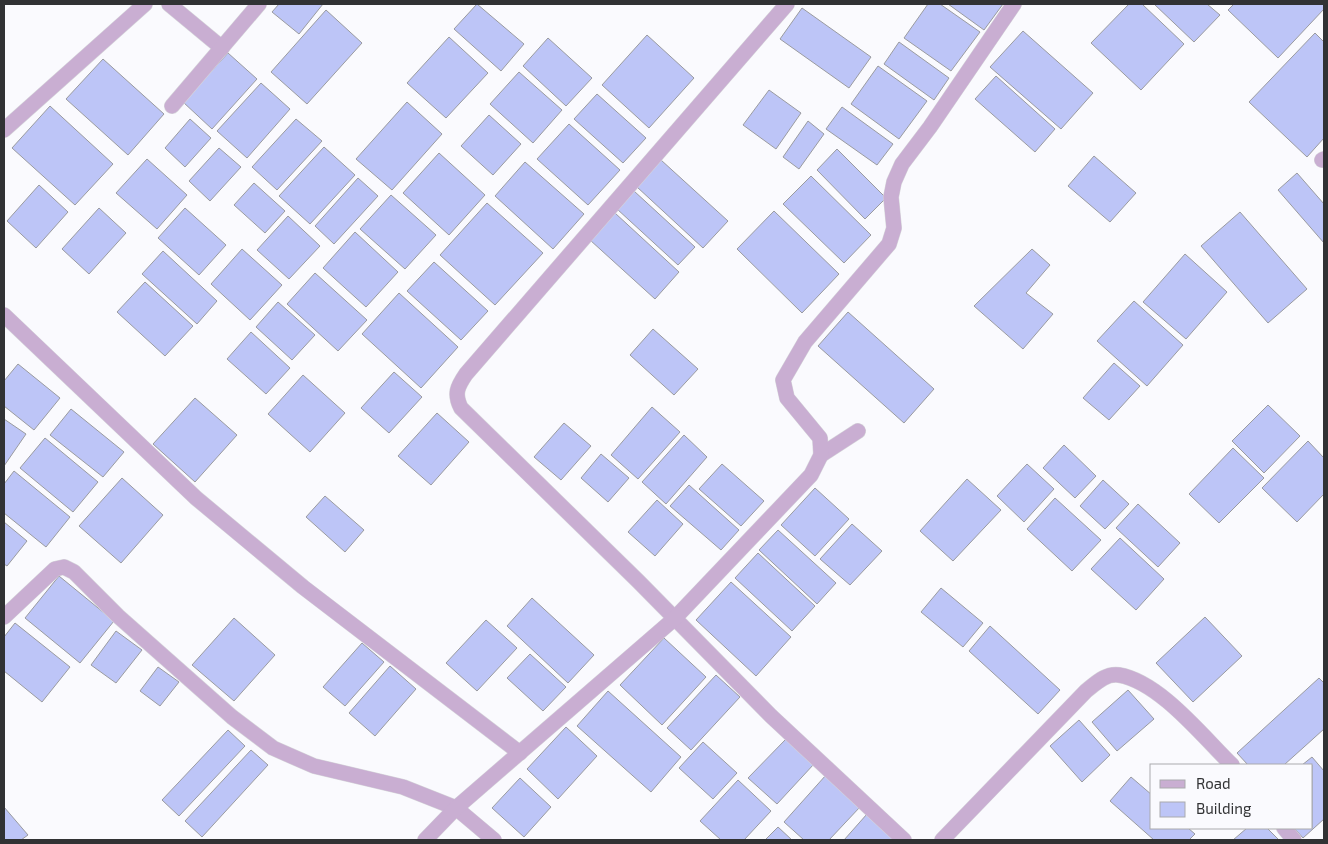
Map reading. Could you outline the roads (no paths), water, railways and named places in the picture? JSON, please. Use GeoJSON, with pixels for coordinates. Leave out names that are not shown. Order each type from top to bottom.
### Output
{"type":"FeatureCollection","features":[{"type":"Feature","properties":{"kind":"street"},"geometry":{"type":"LineString","coordinates":[[4,130],[145,4]]}},
{"type":"Feature","properties":{"kind":"street"},"geometry":{"type":"LineString","coordinates":[[169,4],[222,48]]}},
{"type":"Feature","properties":{"kind":"street"},"geometry":{"type":"LineString","coordinates":[[172,106],[259,4]]}},
{"type":"Feature","properties":{"kind":"street"},"geometry":{"type":"LineString","coordinates":[[787,4],[466,374],[458,386],[456,396],[461,408],[771,716],[904,840]]}},
{"type":"Feature","properties":{"kind":"street"},"geometry":{"type":"LineString","coordinates":[[822,456],[820,438],[787,398],[783,380],[805,342],[889,244],[894,228],[891,197],[894,182],[902,164],[930,127],[1014,4]]}},
{"type":"Feature","properties":{"kind":"street"},"geometry":{"type":"LineString","coordinates":[[4,315],[196,498],[303,587],[520,753]]}},
{"type":"Feature","properties":{"kind":"street"},"geometry":{"type":"LineString","coordinates":[[425,840],[456,808],[674,619],[811,475],[822,456],[858,431]]}},
{"type":"Feature","properties":{"kind":"street"},"geometry":{"type":"LineString","coordinates":[[4,617],[55,570],[64,567],[74,572],[118,616],[232,718],[273,748],[314,766],[404,787],[456,808],[494,840]]}},
{"type":"Feature","properties":{"kind":"street"},"geometry":{"type":"LineString","coordinates":[[942,840],[1086,691],[1103,678],[1118,675],[1142,683],[1165,700],[1231,764]]}},
{"type":"Feature","properties":{"kind":"street"},"geometry":{"type":"LineString","coordinates":[[1285,829],[1294,840]]}}]}
